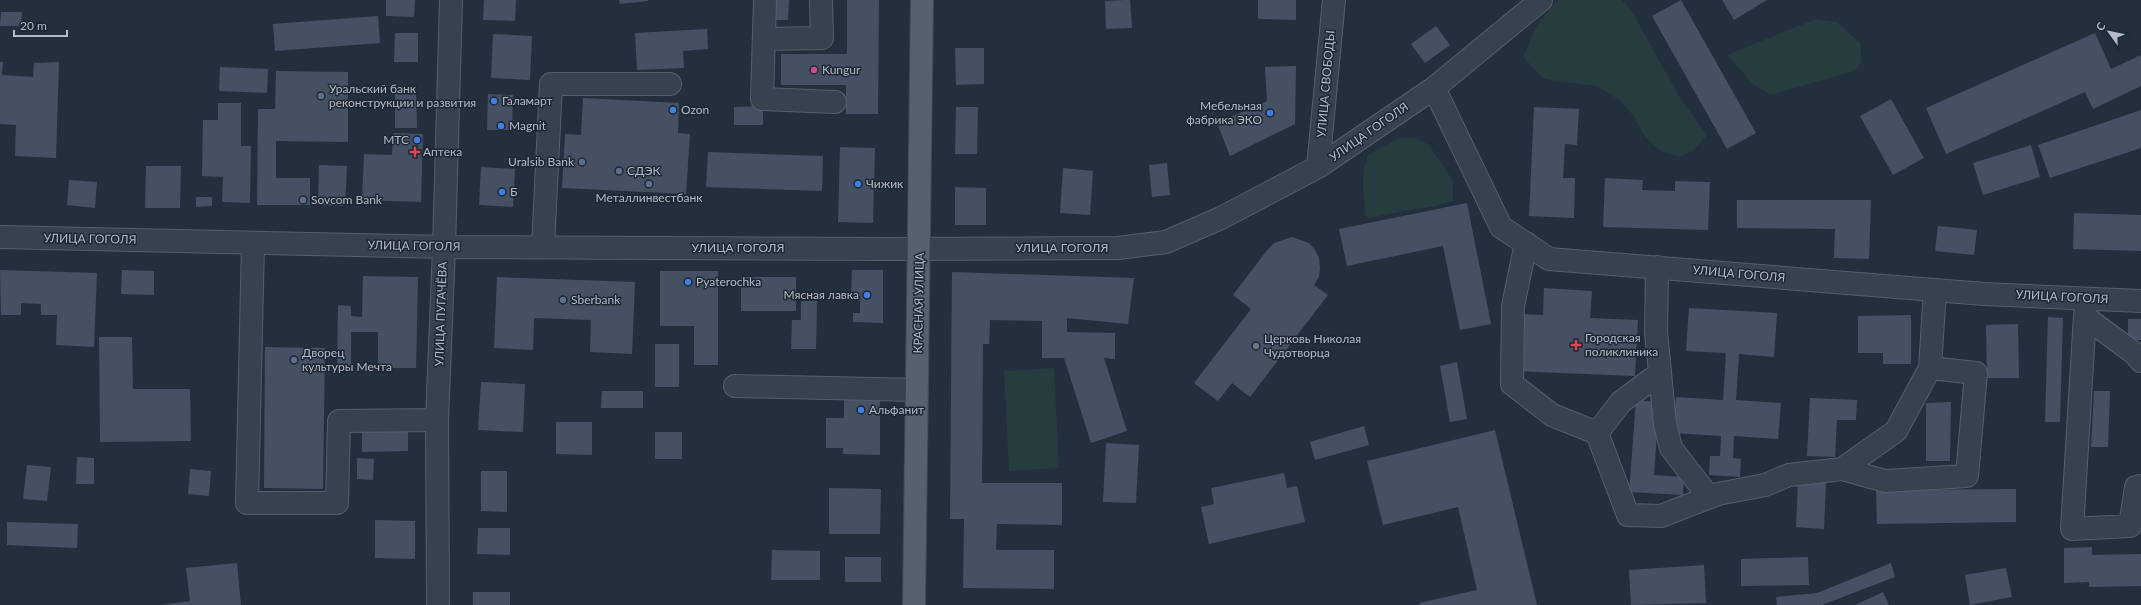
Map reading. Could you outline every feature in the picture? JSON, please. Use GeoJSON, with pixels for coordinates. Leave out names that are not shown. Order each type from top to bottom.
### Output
{"type":"FeatureCollection","features":[{"type":"Feature","properties":{"kind":"main road","name":"КРАСНАЯ УЛИЦА"},"geometry":{"type":"LineString","coordinates":[[914,605],[922,0]]}},
{"type":"Feature","properties":{"kind":"street","name":"УЛИЦА ПУГАЧЁВА"},"geometry":{"type":"LineString","coordinates":[[438,605],[437,420],[444,247],[451,0]]}},
{"type":"Feature","properties":{"kind":"street"},"geometry":{"type":"LineString","coordinates":[[765,0],[762,99],[835,102]]}},
{"type":"Feature","properties":{"kind":"street"},"geometry":{"type":"LineString","coordinates":[[764,39],[822,38],[821,0]]}},
{"type":"Feature","properties":{"kind":"street","name":"УЛИЦА СВОБОДЫ"},"geometry":{"type":"LineString","coordinates":[[1318,167],[1334,0]]}},
{"type":"Feature","properties":{"kind":"street","name":"УЛИЦА ГОГОЛЯ"},"geometry":{"type":"LineString","coordinates":[[0,237],[444,247],[919,249],[1118,248],[1166,242],[1221,218],[1318,167],[1434,88],[1541,0]]}},
{"type":"Feature","properties":{"kind":"street"},"geometry":{"type":"LineString","coordinates":[[544,247],[551,84],[670,84]]}},
{"type":"Feature","properties":{"kind":"street","name":"УЛИЦА ГОГОЛЯ"},"geometry":{"type":"LineString","coordinates":[[1434,88],[1501,227],[1549,258],[1935,290],[2085,308],[2141,301]]}},
{"type":"Feature","properties":{"kind":"street"},"geometry":{"type":"LineString","coordinates":[[253,243],[247,503],[337,503],[339,422],[437,420]]}},
{"type":"Feature","properties":{"kind":"street"},"geometry":{"type":"LineString","coordinates":[[1526,243],[1513,306],[1512,384],[1552,415],[1597,433],[1628,515],[1661,516],[1709,498],[1765,485],[1789,475],[1842,469],[1884,481],[1967,476],[1976,373],[1930,368]]}},
{"type":"Feature","properties":{"kind":"street"},"geometry":{"type":"LineString","coordinates":[[1657,267],[1656,332],[1666,424],[1671,448],[1709,498]]}},
{"type":"Feature","properties":{"kind":"street"},"geometry":{"type":"LineString","coordinates":[[1842,469],[1896,431],[1930,368],[1935,290]]}},
{"type":"Feature","properties":{"kind":"street"},"geometry":{"type":"LineString","coordinates":[[2085,308],[2141,361]]}},
{"type":"Feature","properties":{"kind":"street"},"geometry":{"type":"LineString","coordinates":[[2085,308],[2072,530],[2130,526],[2136,487],[2141,486]]}},
{"type":"Feature","properties":{"kind":"street"},"geometry":{"type":"LineString","coordinates":[[1597,433],[1621,402],[1660,373]]}},
{"type":"Feature","properties":{"kind":"street"},"geometry":{"type":"LineString","coordinates":[[735,386],[917,390]]}},
{"type":"Feature","properties":{"kind":"green space"},"geometry":{"type":"Polygon","coordinates":[[[1558,0],[1622,0],[1631,10],[1680,98],[1707,135],[1694,150],[1681,157],[1662,152],[1645,137],[1635,118],[1621,101],[1597,86],[1544,79],[1523,57],[1537,25],[1558,0]]]}},
{"type":"Feature","properties":{"kind":"green space"},"geometry":{"type":"Polygon","coordinates":[[[1816,19],[1837,22],[1860,43],[1862,61],[1855,71],[1770,95],[1754,85],[1727,55],[1816,19]]]}},
{"type":"Feature","properties":{"kind":"green space"},"geometry":{"type":"Polygon","coordinates":[[[1399,138],[1415,138],[1429,145],[1453,181],[1453,201],[1436,206],[1366,218],[1363,178],[1365,163],[1368,155],[1399,138]]]}},
{"type":"Feature","properties":{"kind":"green space"},"geometry":{"type":"Polygon","coordinates":[[[1054,368],[1059,468],[1009,471],[1004,371],[1054,368]]]}},
{"type":"Feature","properties":{"kind":"building"},"geometry":{"type":"Polygon","coordinates":[[[386,0],[415,0],[414,17],[386,16],[386,0]]]}},
{"type":"Feature","properties":{"kind":"building"},"geometry":{"type":"Polygon","coordinates":[[[484,0],[516,0],[515,21],[483,20],[484,0]]]}},
{"type":"Feature","properties":{"kind":"building"},"geometry":{"type":"Polygon","coordinates":[[[619,0],[648,0],[648,1],[620,4],[619,0]]]}},
{"type":"Feature","properties":{"kind":"building"},"geometry":{"type":"Polygon","coordinates":[[[775,0],[789,0],[788,20],[775,20],[775,0]]]}},
{"type":"Feature","properties":{"kind":"building"},"geometry":{"type":"Polygon","coordinates":[[[847,0],[879,0],[878,114],[846,114],[846,85],[781,85],[781,54],[847,54],[847,0]]]}},
{"type":"Feature","properties":{"kind":"building"},"geometry":{"type":"Polygon","coordinates":[[[1130,0],[1132,28],[1106,29],[1105,1],[1130,0]]]}},
{"type":"Feature","properties":{"kind":"building"},"geometry":{"type":"Polygon","coordinates":[[[1258,0],[1296,0],[1296,20],[1258,19],[1258,0]]]}},
{"type":"Feature","properties":{"kind":"building"},"geometry":{"type":"Polygon","coordinates":[[[1681,0],[1756,133],[1727,149],[1652,16],[1681,0]]]}},
{"type":"Feature","properties":{"kind":"building"},"geometry":{"type":"Polygon","coordinates":[[[1722,0],[1767,0],[1734,20],[1722,0]]]}},
{"type":"Feature","properties":{"kind":"building"},"geometry":{"type":"Polygon","coordinates":[[[1,12],[22,12],[21,26],[0,26],[1,12]]]}},
{"type":"Feature","properties":{"kind":"building"},"geometry":{"type":"Polygon","coordinates":[[[378,16],[380,43],[275,51],[273,24],[378,16]]]}},
{"type":"Feature","properties":{"kind":"building"},"geometry":{"type":"Polygon","coordinates":[[[1436,26],[1450,45],[1425,63],[1411,44],[1436,26]]]}},
{"type":"Feature","properties":{"kind":"building"},"geometry":{"type":"Polygon","coordinates":[[[707,29],[708,49],[683,51],[684,68],[637,70],[635,33],[707,29]]]}},
{"type":"Feature","properties":{"kind":"building"},"geometry":{"type":"Polygon","coordinates":[[[395,33],[418,33],[418,62],[394,62],[395,33]]]}},
{"type":"Feature","properties":{"kind":"building"},"geometry":{"type":"Polygon","coordinates":[[[2095,33],[2111,69],[2141,55],[2141,86],[2093,109],[2085,92],[1946,154],[1926,108],[2095,33]]]}},
{"type":"Feature","properties":{"kind":"building"},"geometry":{"type":"Polygon","coordinates":[[[493,34],[532,36],[530,80],[491,78],[493,34]]]}},
{"type":"Feature","properties":{"kind":"building"},"geometry":{"type":"Polygon","coordinates":[[[955,48],[984,48],[984,84],[956,85],[955,48]]]}},
{"type":"Feature","properties":{"kind":"building"},"geometry":{"type":"Polygon","coordinates":[[[0,62],[3,62],[2,75],[33,77],[34,63],[59,62],[56,158],[15,156],[16,125],[0,124],[0,62]]]}},
{"type":"Feature","properties":{"kind":"building"},"geometry":{"type":"Polygon","coordinates":[[[1296,66],[1295,124],[1230,156],[1217,123],[1267,101],[1265,67],[1296,66]]]}},
{"type":"Feature","properties":{"kind":"building"},"geometry":{"type":"Polygon","coordinates":[[[220,67],[268,69],[267,93],[219,91],[220,67]]]}},
{"type":"Feature","properties":{"kind":"building"},"geometry":{"type":"Polygon","coordinates":[[[276,71],[348,72],[348,142],[276,141],[276,178],[310,178],[310,205],[257,205],[258,109],[275,109],[276,71]]]}},
{"type":"Feature","properties":{"kind":"building"},"geometry":{"type":"Polygon","coordinates":[[[395,88],[416,88],[417,128],[395,128],[395,88]]]}},
{"type":"Feature","properties":{"kind":"building"},"geometry":{"type":"Polygon","coordinates":[[[488,94],[513,95],[512,130],[487,130],[488,94]]]}},
{"type":"Feature","properties":{"kind":"building"},"geometry":{"type":"Polygon","coordinates":[[[583,98],[679,103],[678,133],[690,134],[686,194],[562,188],[565,134],[581,135],[583,98]]]}},
{"type":"Feature","properties":{"kind":"building"},"geometry":{"type":"Polygon","coordinates":[[[1891,99],[1924,158],[1893,175],[1860,116],[1891,99]]]}},
{"type":"Feature","properties":{"kind":"building"},"geometry":{"type":"Polygon","coordinates":[[[218,103],[241,103],[241,146],[251,146],[250,203],[222,202],[223,177],[202,176],[203,120],[218,120],[218,103]]]}},
{"type":"Feature","properties":{"kind":"building"},"geometry":{"type":"Polygon","coordinates":[[[763,106],[763,125],[734,125],[734,107],[763,106]]]}},
{"type":"Feature","properties":{"kind":"building"},"geometry":{"type":"Polygon","coordinates":[[[956,107],[978,107],[977,154],[955,154],[956,107]]]}},
{"type":"Feature","properties":{"kind":"building"},"geometry":{"type":"Polygon","coordinates":[[[1534,107],[1579,109],[1577,145],[1565,144],[1563,178],[1575,178],[1574,218],[1529,216],[1534,107]]]}},
{"type":"Feature","properties":{"kind":"building"},"geometry":{"type":"Polygon","coordinates":[[[2141,110],[2141,148],[2050,178],[2038,145],[2141,110]]]}},
{"type":"Feature","properties":{"kind":"building"},"geometry":{"type":"Polygon","coordinates":[[[393,133],[423,134],[421,202],[362,200],[364,154],[392,155],[393,133]]]}},
{"type":"Feature","properties":{"kind":"building"},"geometry":{"type":"Polygon","coordinates":[[[2031,145],[2040,177],[1983,195],[1973,163],[2031,145]]]}},
{"type":"Feature","properties":{"kind":"building"},"geometry":{"type":"Polygon","coordinates":[[[840,147],[875,148],[873,223],[838,222],[840,147]]]}},
{"type":"Feature","properties":{"kind":"building"},"geometry":{"type":"Polygon","coordinates":[[[708,152],[823,156],[822,191],[706,187],[708,152]]]}},
{"type":"Feature","properties":{"kind":"building"},"geometry":{"type":"Polygon","coordinates":[[[1167,163],[1170,195],[1152,197],[1149,165],[1167,163]]]}},
{"type":"Feature","properties":{"kind":"building"},"geometry":{"type":"Polygon","coordinates":[[[319,165],[347,166],[345,206],[318,205],[319,165]]]}},
{"type":"Feature","properties":{"kind":"building"},"geometry":{"type":"Polygon","coordinates":[[[146,166],[181,166],[180,208],[145,208],[146,166]]]}},
{"type":"Feature","properties":{"kind":"building"},"geometry":{"type":"Polygon","coordinates":[[[481,167],[515,169],[513,207],[479,205],[481,167]]]}},
{"type":"Feature","properties":{"kind":"building"},"geometry":{"type":"Polygon","coordinates":[[[1063,168],[1093,171],[1090,215],[1060,213],[1063,168]]]}},
{"type":"Feature","properties":{"kind":"building"},"geometry":{"type":"Polygon","coordinates":[[[1605,178],[1643,180],[1642,190],[1675,191],[1675,181],[1710,182],[1708,230],[1603,227],[1605,178]]]}},
{"type":"Feature","properties":{"kind":"building"},"geometry":{"type":"Polygon","coordinates":[[[69,180],[97,182],[95,208],[67,205],[69,180]]]}},
{"type":"Feature","properties":{"kind":"building"},"geometry":{"type":"Polygon","coordinates":[[[955,187],[986,188],[986,225],[955,225],[955,187]]]}},
{"type":"Feature","properties":{"kind":"building"},"geometry":{"type":"Polygon","coordinates":[[[196,197],[212,197],[212,206],[196,207],[196,197]]]}},
{"type":"Feature","properties":{"kind":"building"},"geometry":{"type":"Polygon","coordinates":[[[1737,200],[1871,200],[1869,259],[1834,258],[1835,229],[1737,228],[1737,200]]]}},
{"type":"Feature","properties":{"kind":"building"},"geometry":{"type":"Polygon","coordinates":[[[1467,203],[1491,324],[1460,330],[1443,246],[1347,266],[1339,229],[1467,203]]]}},
{"type":"Feature","properties":{"kind":"building"},"geometry":{"type":"Polygon","coordinates":[[[2074,213],[2141,215],[2141,251],[2073,249],[2074,213]]]}},
{"type":"Feature","properties":{"kind":"building"},"geometry":{"type":"Polygon","coordinates":[[[1938,226],[1977,230],[1974,255],[1935,251],[1938,226]]]}},
{"type":"Feature","properties":{"kind":"building","name":"Церковь Николая Чудотворца"},"geometry":{"type":"Polygon","coordinates":[[[1292,237],[1309,243],[1315,250],[1319,258],[1320,268],[1319,277],[1314,285],[1328,295],[1250,397],[1232,383],[1218,401],[1194,383],[1251,309],[1233,295],[1274,243],[1292,237]]]}},
{"type":"Feature","properties":{"kind":"building"},"geometry":{"type":"Polygon","coordinates":[[[0,270],[97,273],[94,347],[56,345],[57,315],[41,315],[41,304],[21,303],[21,315],[1,315],[0,270]]]}},
{"type":"Feature","properties":{"kind":"building"},"geometry":{"type":"Polygon","coordinates":[[[122,270],[154,271],[154,295],[121,294],[122,270]]]}},
{"type":"Feature","properties":{"kind":"building"},"geometry":{"type":"Polygon","coordinates":[[[852,270],[883,270],[883,323],[853,322],[853,313],[860,313],[860,296],[851,296],[852,270]]]}},
{"type":"Feature","properties":{"kind":"building"},"geometry":{"type":"Polygon","coordinates":[[[660,271],[718,271],[718,365],[694,365],[694,326],[660,326],[660,271]]]}},
{"type":"Feature","properties":{"kind":"building"},"geometry":{"type":"Polygon","coordinates":[[[952,272],[1134,278],[1128,324],[1067,318],[1067,332],[1115,333],[1115,359],[1104,358],[1127,431],[1091,443],[1064,358],[1042,358],[1042,321],[990,320],[989,344],[983,344],[982,483],[1062,483],[1062,525],[997,524],[996,550],[1054,550],[1054,589],[963,588],[964,519],[950,519],[952,272]]]}},
{"type":"Feature","properties":{"kind":"building"},"geometry":{"type":"Polygon","coordinates":[[[363,276],[418,277],[416,368],[378,368],[378,332],[351,332],[351,370],[337,370],[338,305],[351,306],[351,316],[362,317],[363,276]]]}},
{"type":"Feature","properties":{"kind":"building"},"geometry":{"type":"Polygon","coordinates":[[[497,277],[635,282],[632,354],[590,352],[591,320],[534,318],[533,350],[494,348],[497,277]]]}},
{"type":"Feature","properties":{"kind":"building"},"geometry":{"type":"Polygon","coordinates":[[[741,277],[796,277],[796,311],[741,311],[741,277]]]}},
{"type":"Feature","properties":{"kind":"building","name":"Городская поликлиника"},"geometry":{"type":"Polygon","coordinates":[[[1544,288],[1592,291],[1590,318],[1638,320],[1635,376],[1515,371],[1518,314],[1543,315],[1544,288]]]}},
{"type":"Feature","properties":{"kind":"building"},"geometry":{"type":"Polygon","coordinates":[[[801,301],[817,301],[816,349],[791,349],[792,320],[801,320],[801,301]]]}},
{"type":"Feature","properties":{"kind":"building"},"geometry":{"type":"Polygon","coordinates":[[[1689,308],[1777,313],[1774,357],[1739,354],[1736,400],[1781,403],[1778,439],[1734,436],[1733,458],[1741,459],[1740,477],[1709,475],[1710,456],[1720,456],[1721,436],[1673,433],[1676,397],[1723,400],[1726,353],[1686,351],[1689,308]]]}},
{"type":"Feature","properties":{"kind":"building"},"geometry":{"type":"Polygon","coordinates":[[[1911,315],[1911,364],[1883,364],[1883,353],[1858,353],[1858,316],[1911,315]]]}},
{"type":"Feature","properties":{"kind":"building"},"geometry":{"type":"Polygon","coordinates":[[[2048,317],[2063,318],[2060,422],[2045,422],[2048,317]]]}},
{"type":"Feature","properties":{"kind":"building"},"geometry":{"type":"Polygon","coordinates":[[[2128,319],[2141,319],[2141,340],[2128,340],[2128,319]]]}},
{"type":"Feature","properties":{"kind":"building"},"geometry":{"type":"Polygon","coordinates":[[[2018,324],[2019,378],[1987,378],[1986,325],[2018,324]]]}},
{"type":"Feature","properties":{"kind":"building"},"geometry":{"type":"Polygon","coordinates":[[[99,337],[132,337],[133,389],[190,389],[191,441],[100,442],[99,337]]]}},
{"type":"Feature","properties":{"kind":"building"},"geometry":{"type":"Polygon","coordinates":[[[655,344],[679,344],[679,387],[655,387],[655,344]]]}},
{"type":"Feature","properties":{"kind":"building"},"geometry":{"type":"Polygon","coordinates":[[[265,347],[325,348],[323,489],[264,488],[265,347]]]}},
{"type":"Feature","properties":{"kind":"building"},"geometry":{"type":"Polygon","coordinates":[[[1457,362],[1467,419],[1450,422],[1440,366],[1457,362]]]}},
{"type":"Feature","properties":{"kind":"building"},"geometry":{"type":"Polygon","coordinates":[[[481,382],[525,384],[523,432],[478,430],[481,382]]]}},
{"type":"Feature","properties":{"kind":"building"},"geometry":{"type":"Polygon","coordinates":[[[602,391],[643,391],[643,408],[601,408],[602,391]]]}},
{"type":"Feature","properties":{"kind":"building"},"geometry":{"type":"Polygon","coordinates":[[[2094,391],[2110,391],[2108,447],[2091,447],[2094,391]]]}},
{"type":"Feature","properties":{"kind":"building"},"geometry":{"type":"Polygon","coordinates":[[[844,393],[880,393],[880,455],[843,454],[843,448],[826,448],[826,418],[844,418],[844,393]]]}},
{"type":"Feature","properties":{"kind":"building"},"geometry":{"type":"Polygon","coordinates":[[[1810,398],[1857,400],[1856,420],[1837,420],[1835,457],[1807,456],[1810,398]]]}},
{"type":"Feature","properties":{"kind":"building"},"geometry":{"type":"Polygon","coordinates":[[[1636,400],[1659,402],[1654,475],[1684,477],[1683,495],[1629,492],[1636,400]]]}},
{"type":"Feature","properties":{"kind":"building"},"geometry":{"type":"Polygon","coordinates":[[[1951,402],[1950,461],[1926,461],[1926,403],[1951,402]]]}},
{"type":"Feature","properties":{"kind":"building"},"geometry":{"type":"Polygon","coordinates":[[[556,422],[592,422],[592,455],[556,454],[556,422]]]}},
{"type":"Feature","properties":{"kind":"building"},"geometry":{"type":"Polygon","coordinates":[[[1364,426],[1369,445],[1315,460],[1310,442],[1364,426]]]}},
{"type":"Feature","properties":{"kind":"building"},"geometry":{"type":"Polygon","coordinates":[[[362,429],[408,429],[408,451],[362,452],[362,429]]]}},
{"type":"Feature","properties":{"kind":"building"},"geometry":{"type":"Polygon","coordinates":[[[1495,430],[1537,605],[1420,605],[1419,603],[1477,590],[1458,507],[1383,525],[1367,461],[1495,430]]]}},
{"type":"Feature","properties":{"kind":"building"},"geometry":{"type":"Polygon","coordinates":[[[655,432],[682,432],[682,459],[655,459],[655,432]]]}},
{"type":"Feature","properties":{"kind":"building"},"geometry":{"type":"Polygon","coordinates":[[[1106,443],[1139,445],[1136,503],[1103,502],[1106,443]]]}},
{"type":"Feature","properties":{"kind":"building"},"geometry":{"type":"Polygon","coordinates":[[[77,457],[94,458],[94,484],[76,484],[77,457]]]}},
{"type":"Feature","properties":{"kind":"building"},"geometry":{"type":"Polygon","coordinates":[[[357,458],[374,459],[373,480],[357,479],[357,458]]]}},
{"type":"Feature","properties":{"kind":"building"},"geometry":{"type":"Polygon","coordinates":[[[27,465],[51,467],[47,501],[23,499],[27,465]]]}},
{"type":"Feature","properties":{"kind":"building"},"geometry":{"type":"Polygon","coordinates":[[[190,469],[211,471],[209,496],[188,494],[190,469]]]}},
{"type":"Feature","properties":{"kind":"building"},"geometry":{"type":"Polygon","coordinates":[[[481,471],[507,471],[507,512],[481,511],[481,471]]]}},
{"type":"Feature","properties":{"kind":"building"},"geometry":{"type":"Polygon","coordinates":[[[1284,473],[1287,488],[1297,486],[1305,522],[1209,544],[1201,507],[1214,504],[1211,488],[1284,473]]]}},
{"type":"Feature","properties":{"kind":"building"},"geometry":{"type":"Polygon","coordinates":[[[1798,480],[1826,482],[1824,529],[1796,527],[1798,480]]]}},
{"type":"Feature","properties":{"kind":"building"},"geometry":{"type":"Polygon","coordinates":[[[829,488],[881,489],[880,534],[829,534],[829,488]]]}},
{"type":"Feature","properties":{"kind":"building"},"geometry":{"type":"Polygon","coordinates":[[[2016,489],[2016,522],[1877,524],[1876,490],[2016,489]]]}},
{"type":"Feature","properties":{"kind":"building"},"geometry":{"type":"Polygon","coordinates":[[[375,520],[415,521],[415,559],[375,558],[375,520]]]}},
{"type":"Feature","properties":{"kind":"building"},"geometry":{"type":"Polygon","coordinates":[[[7,522],[78,524],[77,548],[7,545],[7,522]]]}},
{"type":"Feature","properties":{"kind":"building"},"geometry":{"type":"Polygon","coordinates":[[[478,528],[510,528],[510,555],[477,554],[478,528]]]}},
{"type":"Feature","properties":{"kind":"building"},"geometry":{"type":"Polygon","coordinates":[[[2092,547],[2092,555],[2141,554],[2141,586],[2089,587],[2089,582],[2064,583],[2064,548],[2092,547]]]}},
{"type":"Feature","properties":{"kind":"building"},"geometry":{"type":"Polygon","coordinates":[[[772,550],[820,551],[820,580],[771,580],[772,550]]]}},
{"type":"Feature","properties":{"kind":"building"},"geometry":{"type":"Polygon","coordinates":[[[845,557],[881,557],[881,582],[845,582],[845,557]]]}},
{"type":"Feature","properties":{"kind":"building"},"geometry":{"type":"Polygon","coordinates":[[[1808,557],[1809,585],[1741,586],[1741,559],[1808,557]]]}},
{"type":"Feature","properties":{"kind":"building"},"geometry":{"type":"Polygon","coordinates":[[[237,563],[241,605],[161,605],[190,601],[186,568],[237,563]]]}},
{"type":"Feature","properties":{"kind":"building"},"geometry":{"type":"Polygon","coordinates":[[[1891,563],[1895,577],[1822,605],[1777,605],[1776,597],[1817,593],[1891,563]]]}},
{"type":"Feature","properties":{"kind":"building"},"geometry":{"type":"Polygon","coordinates":[[[1704,565],[1706,603],[1631,605],[1629,570],[1704,565]]]}},
{"type":"Feature","properties":{"kind":"building"},"geometry":{"type":"Polygon","coordinates":[[[2006,568],[2012,597],[1970,605],[1965,575],[2006,568]]]}},
{"type":"Feature","properties":{"kind":"building"},"geometry":{"type":"Polygon","coordinates":[[[473,592],[510,592],[510,605],[473,605],[473,592]]]}},
{"type":"Feature","properties":{"kind":"building"},"geometry":{"type":"Polygon","coordinates":[[[1883,592],[1889,605],[1855,605],[1883,592]]]}},
{"type":"Feature","properties":{"kind":"place","name":"Kungur"},"geometry":{"type":"Point","coordinates":[814,70]}},
{"type":"Feature","properties":{"kind":"place","name":"Уральский банк реконструкции и развития"},"geometry":{"type":"Point","coordinates":[321,96]}},
{"type":"Feature","properties":{"kind":"place","name":"Галамарт"},"geometry":{"type":"Point","coordinates":[494,101]}},
{"type":"Feature","properties":{"kind":"place","name":"Ozon"},"geometry":{"type":"Point","coordinates":[673,110]}},
{"type":"Feature","properties":{"kind":"place","name":"Мебельная фабрика ЭКО"},"geometry":{"type":"Point","coordinates":[1270,113]}},
{"type":"Feature","properties":{"kind":"place","name":"Magnit"},"geometry":{"type":"Point","coordinates":[501,126]}},
{"type":"Feature","properties":{"kind":"place","name":"МТС"},"geometry":{"type":"Point","coordinates":[417,140]}},
{"type":"Feature","properties":{"kind":"place","name":"Аптека"},"geometry":{"type":"Point","coordinates":[415,152]}},
{"type":"Feature","properties":{"kind":"place","name":"Uralsib Bank"},"geometry":{"type":"Point","coordinates":[582,162]}},
{"type":"Feature","properties":{"kind":"place","name":"СДЭК"},"geometry":{"type":"Point","coordinates":[619,171]}},
{"type":"Feature","properties":{"kind":"place","name":"Металлинвестбанк"},"geometry":{"type":"Point","coordinates":[649,184]}},
{"type":"Feature","properties":{"kind":"place","name":"Чижик"},"geometry":{"type":"Point","coordinates":[858,184]}},
{"type":"Feature","properties":{"kind":"place","name":"Б"},"geometry":{"type":"Point","coordinates":[502,192]}},
{"type":"Feature","properties":{"kind":"place","name":"Sovcom Bank"},"geometry":{"type":"Point","coordinates":[303,200]}},
{"type":"Feature","properties":{"kind":"place","name":"Pyaterochka"},"geometry":{"type":"Point","coordinates":[688,282]}},
{"type":"Feature","properties":{"kind":"place","name":"Мясная лавка"},"geometry":{"type":"Point","coordinates":[867,295]}},
{"type":"Feature","properties":{"kind":"place","name":"Sberbank"},"geometry":{"type":"Point","coordinates":[563,300]}},
{"type":"Feature","properties":{"kind":"place","name":"Городская поликлиника"},"geometry":{"type":"Point","coordinates":[1576,345]}},
{"type":"Feature","properties":{"kind":"place","name":"Церковь Николая Чудотворца"},"geometry":{"type":"Point","coordinates":[1256,346]}},
{"type":"Feature","properties":{"kind":"place","name":"Дворец культуры Мечта"},"geometry":{"type":"Point","coordinates":[294,360]}},
{"type":"Feature","properties":{"kind":"place","name":"Альфанит"},"geometry":{"type":"Point","coordinates":[861,410]}}]}
